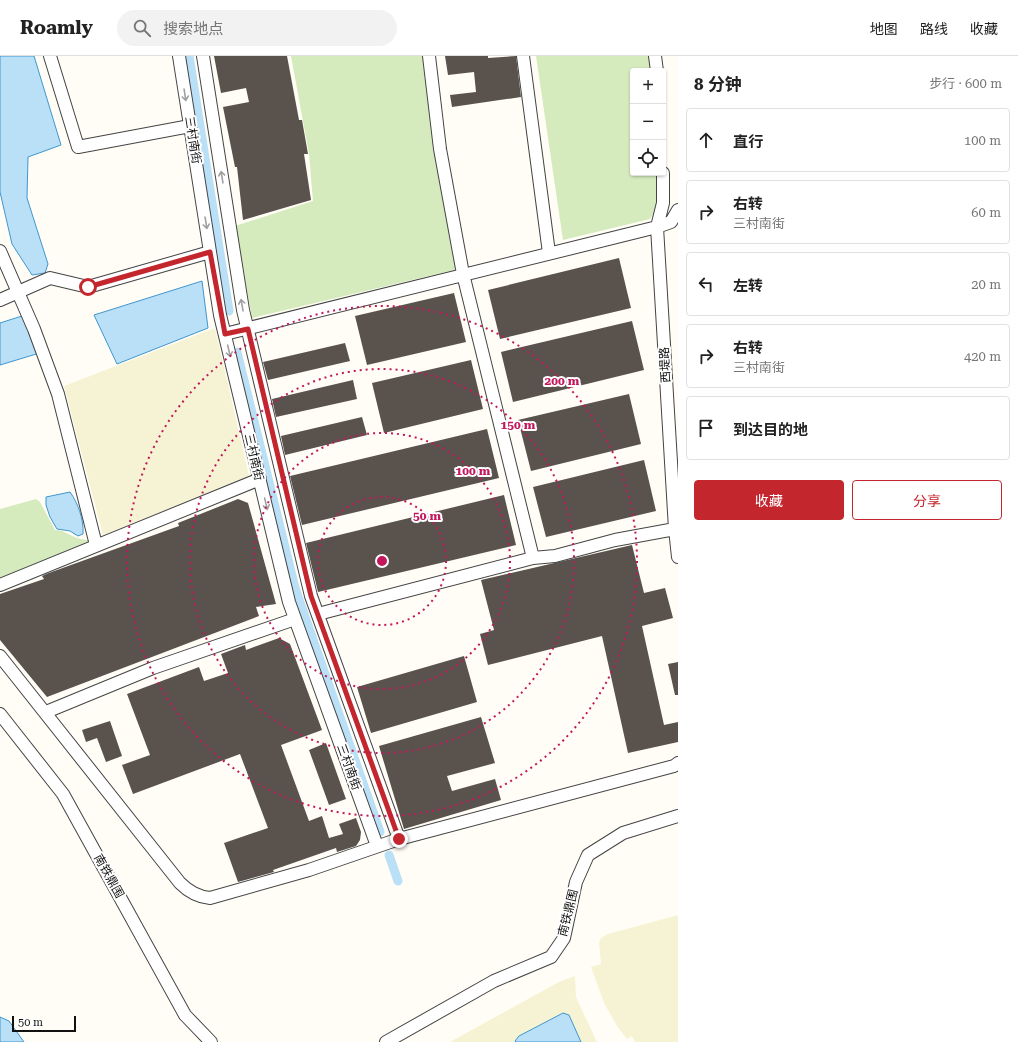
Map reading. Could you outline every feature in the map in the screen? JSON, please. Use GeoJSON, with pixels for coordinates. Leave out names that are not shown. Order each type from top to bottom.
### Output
{"type":"FeatureCollection","features":[{"type":"Feature","properties":{"kind":"street"},"geometry":{"type":"LineString","coordinates":[[50,56],[78,147],[190,126]]}},
{"type":"Feature","properties":{"kind":"street","name":"三村南街"},"geometry":{"type":"LineString","coordinates":[[179,56],[210,252],[225,334],[289,602],[377,846]]}},
{"type":"Feature","properties":{"kind":"street","name":"三村南街"},"geometry":{"type":"LineString","coordinates":[[203,56],[243,310],[311,596],[399,839]]}},
{"type":"Feature","properties":{"kind":"street"},"geometry":{"type":"LineString","coordinates":[[429,56],[440,148],[463,274],[533,558]]}},
{"type":"Feature","properties":{"kind":"street"},"geometry":{"type":"LineString","coordinates":[[523,56],[549,253]]}},
{"type":"Feature","properties":{"kind":"street"},"geometry":{"type":"LineString","coordinates":[[655,56],[657,68]]}},
{"type":"Feature","properties":{"kind":"street","name":"西堤路"},"geometry":{"type":"LineString","coordinates":[[663,176],[663,203],[657,227],[674,529],[678,556]]}},
{"type":"Feature","properties":{"kind":"street"},"geometry":{"type":"LineString","coordinates":[[225,334],[657,227],[671,222],[678,210]]}},
{"type":"Feature","properties":{"kind":"street"},"geometry":{"type":"LineString","coordinates":[[0,250],[19,291],[58,394],[96,545]]}},
{"type":"Feature","properties":{"kind":"street"},"geometry":{"type":"LineString","coordinates":[[0,300],[50,278],[88,287],[210,252]]}},
{"type":"Feature","properties":{"kind":"street"},"geometry":{"type":"LineString","coordinates":[[0,585],[260,479]]}},
{"type":"Feature","properties":{"kind":"street"},"geometry":{"type":"LineString","coordinates":[[318,614],[533,558],[555,556],[615,540],[674,529]]}},
{"type":"Feature","properties":{"kind":"street"},"geometry":{"type":"LineString","coordinates":[[46,712],[154,668],[295,619]]}},
{"type":"Feature","properties":{"kind":"street"},"geometry":{"type":"LineString","coordinates":[[0,656],[46,712],[180,884],[190,892],[203,898],[210,898],[293,874],[399,839],[666,768],[678,763]]}},
{"type":"Feature","properties":{"kind":"street","name":"南铁鼎围"},"geometry":{"type":"LineString","coordinates":[[0,714],[63,794],[185,1015],[211,1042]]}},
{"type":"Feature","properties":{"kind":"street","name":"南铁鼎围"},"geometry":{"type":"LineString","coordinates":[[386,1042],[494,981],[551,957],[564,938],[576,882],[588,855],[623,833],[678,816]]}},
{"type":"Feature","properties":{"kind":"shaded area"},"geometry":{"type":"Polygon","coordinates":[[[215,328],[249,476],[103,535],[64,386],[215,328]]]}},
{"type":"Feature","properties":{"kind":"shaded area"},"geometry":{"type":"Polygon","coordinates":[[[678,915],[678,1042],[635,1042],[632,1036],[627,1039],[617,1026],[604,1003],[591,967],[601,964],[599,943],[601,938],[608,934],[678,915]]]}},
{"type":"Feature","properties":{"kind":"shaded area"},"geometry":{"type":"Polygon","coordinates":[[[575,976],[576,997],[597,1042],[450,1042],[559,982],[575,976]]]}},
{"type":"Feature","properties":{"kind":"green space"},"geometry":{"type":"Polygon","coordinates":[[[291,56],[425,56],[458,269],[252,318],[235,226],[313,201],[309,154],[291,56]]]}},
{"type":"Feature","properties":{"kind":"green space"},"geometry":{"type":"Polygon","coordinates":[[[536,56],[650,56],[652,68],[630,68],[630,176],[659,176],[660,202],[650,219],[563,240],[536,56]]]}},
{"type":"Feature","properties":{"kind":"green space"},"geometry":{"type":"Polygon","coordinates":[[[36,499],[40,502],[55,530],[93,542],[0,581],[0,509],[36,499]]]}},
{"type":"Feature","properties":{"kind":"water"},"geometry":{"type":"Polygon","coordinates":[[[0,56],[34,56],[61,145],[28,157],[27,198],[48,264],[45,273],[32,275],[12,244],[0,192],[0,56]]]}},
{"type":"Feature","properties":{"kind":"water"},"geometry":{"type":"Polygon","coordinates":[[[202,281],[208,328],[117,364],[94,315],[202,281]]]}},
{"type":"Feature","properties":{"kind":"water"},"geometry":{"type":"Polygon","coordinates":[[[25,315],[43,352],[0,365],[0,323],[25,315]]]}},
{"type":"Feature","properties":{"kind":"water"},"geometry":{"type":"Polygon","coordinates":[[[70,492],[76,501],[83,523],[83,534],[78,536],[70,531],[57,529],[50,517],[46,505],[46,497],[70,492]]]}},
{"type":"Feature","properties":{"kind":"water"},"geometry":{"type":"Polygon","coordinates":[[[563,1013],[569,1015],[581,1042],[515,1041],[519,1036],[563,1013]]]}},
{"type":"Feature","properties":{"kind":"water"},"geometry":{"type":"Polygon","coordinates":[[[0,1017],[9,1021],[24,1042],[0,1042],[0,1017]]]}},
{"type":"Feature","properties":{"kind":"building"},"geometry":{"type":"Polygon","coordinates":[[[214,56],[287,56],[299,120],[302,120],[308,154],[304,154],[311,200],[243,220],[237,167],[235,167],[223,107],[249,102],[246,88],[221,93],[214,56]]]}},
{"type":"Feature","properties":{"kind":"building"},"geometry":{"type":"Polygon","coordinates":[[[445,56],[488,56],[488,58],[516,56],[521,97],[452,107],[450,95],[476,92],[474,72],[448,75],[445,56]]]}},
{"type":"Feature","properties":{"kind":"building"},"geometry":{"type":"Polygon","coordinates":[[[619,258],[631,308],[500,339],[488,290],[619,258]]]}},
{"type":"Feature","properties":{"kind":"building"},"geometry":{"type":"Polygon","coordinates":[[[454,293],[466,342],[367,365],[355,316],[454,293]]]}},
{"type":"Feature","properties":{"kind":"building"},"geometry":{"type":"Polygon","coordinates":[[[632,321],[644,370],[513,402],[501,352],[632,321]]]}},
{"type":"Feature","properties":{"kind":"building"},"geometry":{"type":"Polygon","coordinates":[[[345,343],[350,361],[268,380],[263,362],[345,343]]]}},
{"type":"Feature","properties":{"kind":"building"},"geometry":{"type":"Polygon","coordinates":[[[471,360],[483,409],[384,433],[372,383],[471,360]]]}},
{"type":"Feature","properties":{"kind":"building"},"geometry":{"type":"Polygon","coordinates":[[[353,380],[357,399],[276,417],[272,399],[353,380]]]}},
{"type":"Feature","properties":{"kind":"building"},"geometry":{"type":"Polygon","coordinates":[[[629,394],[641,444],[531,471],[518,420],[629,394]]]}},
{"type":"Feature","properties":{"kind":"building"},"geometry":{"type":"Polygon","coordinates":[[[362,417],[367,435],[285,455],[281,436],[362,417]]]}},
{"type":"Feature","properties":{"kind":"building"},"geometry":{"type":"Polygon","coordinates":[[[487,429],[499,478],[302,525],[290,476],[487,429]]]}},
{"type":"Feature","properties":{"kind":"building"},"geometry":{"type":"Polygon","coordinates":[[[644,460],[656,511],[546,537],[533,487],[644,460]]]}},
{"type":"Feature","properties":{"kind":"building"},"geometry":{"type":"Polygon","coordinates":[[[504,495],[516,545],[318,592],[306,543],[504,495]]]}},
{"type":"Feature","properties":{"kind":"building"},"geometry":{"type":"Polygon","coordinates":[[[238,499],[248,503],[276,604],[256,607],[259,616],[47,697],[0,640],[0,594],[44,579],[42,576],[46,574],[179,526],[178,523],[238,499]]]}},
{"type":"Feature","properties":{"kind":"building"},"geometry":{"type":"Polygon","coordinates":[[[632,545],[644,593],[665,588],[673,618],[642,626],[664,725],[678,722],[678,742],[628,753],[602,636],[488,665],[480,634],[494,630],[481,580],[632,545]]]}},
{"type":"Feature","properties":{"kind":"building"},"geometry":{"type":"Polygon","coordinates":[[[279,638],[290,644],[322,730],[281,745],[309,821],[322,816],[329,838],[343,834],[339,824],[356,818],[361,832],[360,840],[356,846],[337,852],[336,848],[273,870],[274,872],[238,882],[224,843],[268,828],[240,754],[133,794],[122,765],[150,755],[127,694],[199,667],[204,681],[228,673],[221,654],[245,645],[246,650],[279,638]]]}},
{"type":"Feature","properties":{"kind":"building"},"geometry":{"type":"Polygon","coordinates":[[[464,656],[477,702],[371,733],[357,687],[464,656]]]}},
{"type":"Feature","properties":{"kind":"building"},"geometry":{"type":"Polygon","coordinates":[[[678,662],[678,695],[675,695],[668,664],[678,662]]]}},
{"type":"Feature","properties":{"kind":"building"},"geometry":{"type":"Polygon","coordinates":[[[481,717],[495,763],[447,776],[452,791],[495,779],[501,800],[404,829],[379,746],[481,717]]]}},
{"type":"Feature","properties":{"kind":"building"},"geometry":{"type":"Polygon","coordinates":[[[110,721],[122,756],[106,762],[97,738],[86,742],[82,730],[110,721]]]}},
{"type":"Feature","properties":{"kind":"building"},"geometry":{"type":"Polygon","coordinates":[[[326,743],[346,799],[329,805],[309,750],[326,743]]]}},
{"type":"Feature","properties":{"kind":"waterway"},"geometry":{"type":"LineString","coordinates":[[189,56],[229,311]]}},
{"type":"Feature","properties":{"kind":"waterway"},"geometry":{"type":"LineString","coordinates":[[237,352],[295,588],[380,832]]}},
{"type":"Feature","properties":{"kind":"waterway"},"geometry":{"type":"LineString","coordinates":[[389,855],[398,881]]}},
{"type":"Feature","properties":{"kind":"route"},"geometry":{"type":"LineString","coordinates":[[88,287],[210,252],[220,315],[225,334],[248,329],[311,596],[399,839]]}}]}
